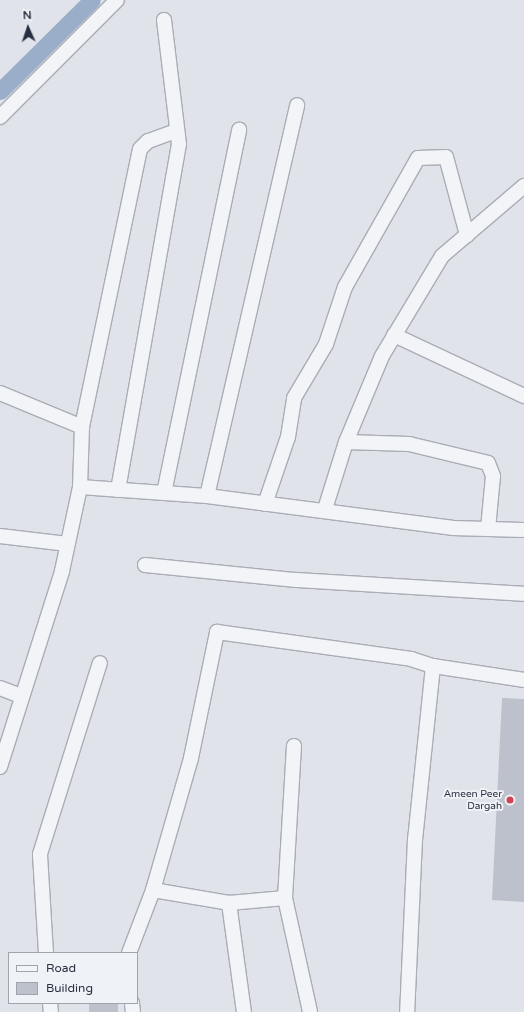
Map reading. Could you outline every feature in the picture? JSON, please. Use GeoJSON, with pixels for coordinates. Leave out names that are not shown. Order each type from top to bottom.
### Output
{"type":"FeatureCollection","features":[{"type":"Feature","properties":{"kind":"street"},"geometry":{"type":"LineString","coordinates":[[0,117],[117,0]]}},
{"type":"Feature","properties":{"kind":"street"},"geometry":{"type":"LineString","coordinates":[[118,490],[180,144],[176,131],[164,20]]}},
{"type":"Feature","properties":{"kind":"street"},"geometry":{"type":"LineString","coordinates":[[207,496],[297,105]]}},
{"type":"Feature","properties":{"kind":"street"},"geometry":{"type":"LineString","coordinates":[[164,492],[239,130]]}},
{"type":"Feature","properties":{"kind":"street"},"geometry":{"type":"LineString","coordinates":[[0,767],[68,544],[80,488],[82,426],[140,149],[148,141],[176,131]]}},
{"type":"Feature","properties":{"kind":"street"},"geometry":{"type":"LineString","coordinates":[[265,504],[288,437],[294,398],[326,344],[345,287],[418,158],[446,157],[467,235]]}},
{"type":"Feature","properties":{"kind":"street"},"geometry":{"type":"LineString","coordinates":[[325,509],[346,442],[382,356],[442,256],[524,186]]}},
{"type":"Feature","properties":{"kind":"street"},"geometry":{"type":"LineString","coordinates":[[394,335],[524,396]]}},
{"type":"Feature","properties":{"kind":"street"},"geometry":{"type":"LineString","coordinates":[[0,393],[82,426]]}},
{"type":"Feature","properties":{"kind":"street"},"geometry":{"type":"LineString","coordinates":[[346,442],[409,444],[488,463],[493,476],[488,529]]}},
{"type":"Feature","properties":{"kind":"street"},"geometry":{"type":"LineString","coordinates":[[80,488],[164,492],[207,496],[265,504],[325,509],[452,528],[524,530]]}},
{"type":"Feature","properties":{"kind":"street"},"geometry":{"type":"LineString","coordinates":[[0,536],[68,544]]}},
{"type":"Feature","properties":{"kind":"street"},"geometry":{"type":"LineString","coordinates":[[144,565],[296,580],[524,594]]}},
{"type":"Feature","properties":{"kind":"street"},"geometry":{"type":"LineString","coordinates":[[129,952],[153,890],[191,758],[217,632],[411,658],[433,666],[524,680]]}},
{"type":"Feature","properties":{"kind":"street"},"geometry":{"type":"LineString","coordinates":[[46,952],[40,854],[100,663]]}},
{"type":"Feature","properties":{"kind":"street"},"geometry":{"type":"LineString","coordinates":[[407,1012],[415,839],[433,666]]}},
{"type":"Feature","properties":{"kind":"street"},"geometry":{"type":"LineString","coordinates":[[0,688],[21,696]]}},
{"type":"Feature","properties":{"kind":"street"},"geometry":{"type":"LineString","coordinates":[[294,746],[285,898],[310,1012]]}},
{"type":"Feature","properties":{"kind":"street"},"geometry":{"type":"LineString","coordinates":[[153,890],[229,903],[285,898]]}},
{"type":"Feature","properties":{"kind":"street"},"geometry":{"type":"LineString","coordinates":[[229,903],[244,1012]]}},
{"type":"Feature","properties":{"kind":"building","name":"Ameen Peer Dargah"},"geometry":{"type":"Polygon","coordinates":[[[502,698],[524,699],[524,902],[492,900],[502,698]]]}},
{"type":"Feature","properties":{"kind":"building"},"geometry":{"type":"Polygon","coordinates":[[[89,1004],[118,1004],[118,1012],[89,1012],[89,1004]]]}},
{"type":"Feature","properties":{"kind":"waterway"},"geometry":{"type":"LineString","coordinates":[[0,91],[92,0]]}},
{"type":"Feature","properties":{"kind":"place","name":"Ameen Peer Dargah"},"geometry":{"type":"Point","coordinates":[510,800]}}]}
